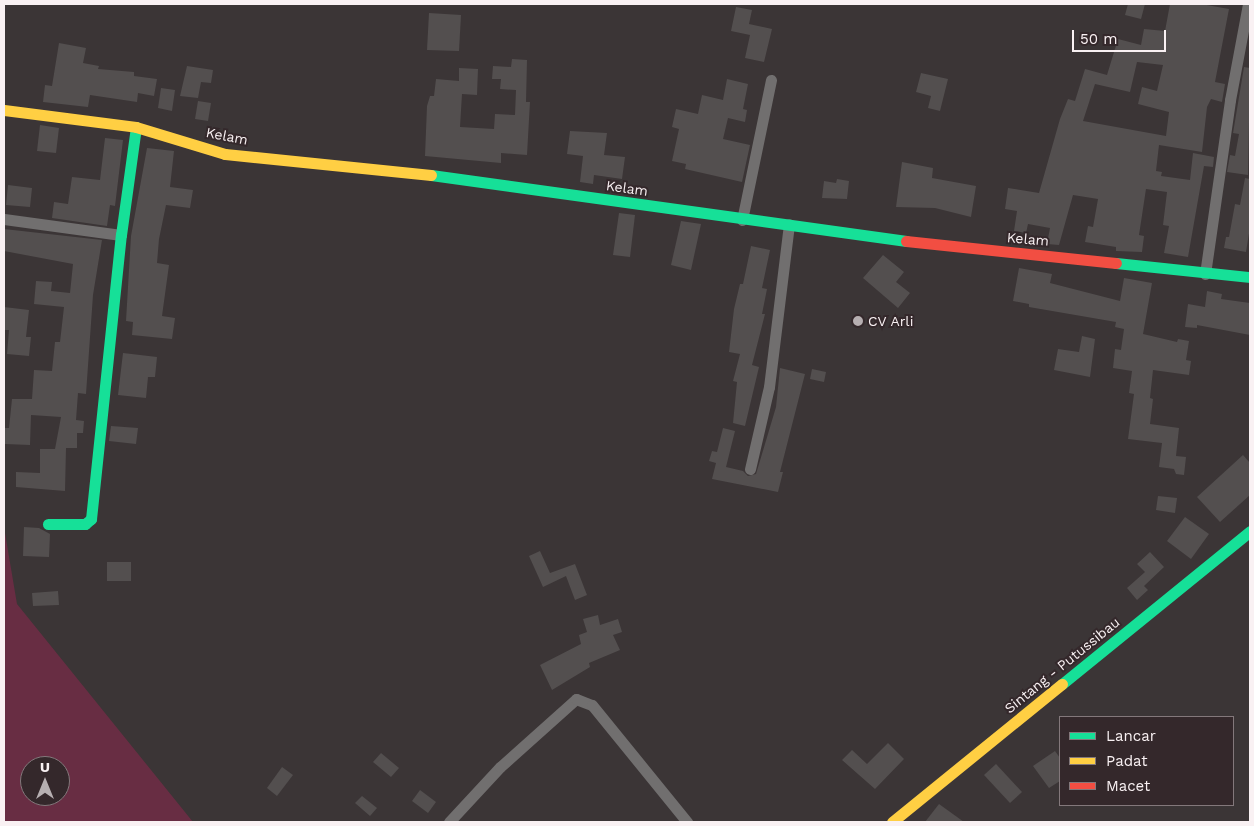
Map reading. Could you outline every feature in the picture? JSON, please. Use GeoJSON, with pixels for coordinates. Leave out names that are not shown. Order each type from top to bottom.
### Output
{"type":"FeatureCollection","features":[{"type":"Feature","properties":{"kind":"main road","name":"Kelam"},"geometry":{"type":"LineString","coordinates":[[4,110],[136,127],[225,154],[435,176],[742,220],[788,224],[921,243],[1130,263],[1205,274],[1250,277]]}},
{"type":"Feature","properties":{"kind":"main road"},"geometry":{"type":"LineString","coordinates":[[48,524],[85,524],[91,519],[121,235],[136,127]]}},
{"type":"Feature","properties":{"kind":"main road","name":"Sintang - Putussibau"},"geometry":{"type":"LineString","coordinates":[[892,822],[1250,531]]}},
{"type":"Feature","properties":{"kind":"street"},"geometry":{"type":"LineString","coordinates":[[1205,274],[1230,100],[1248,4]]}},
{"type":"Feature","properties":{"kind":"street"},"geometry":{"type":"LineString","coordinates":[[742,220],[771,80]]}},
{"type":"Feature","properties":{"kind":"street"},"geometry":{"type":"LineString","coordinates":[[4,219],[121,235]]}},
{"type":"Feature","properties":{"kind":"street"},"geometry":{"type":"LineString","coordinates":[[750,469],[769,387],[788,224]]}},
{"type":"Feature","properties":{"kind":"street"},"geometry":{"type":"LineString","coordinates":[[449,822],[500,767],[576,699],[592,705],[687,822]]}},
{"type":"Feature","properties":{"kind":"shaded area"},"geometry":{"type":"Polygon","coordinates":[[[4,527],[17,604],[193,822],[4,822],[4,527]]]}},
{"type":"Feature","properties":{"kind":"building"},"geometry":{"type":"Polygon","coordinates":[[[1128,4],[1145,4],[1141,19],[1125,15],[1128,4]]]}},
{"type":"Feature","properties":{"kind":"building"},"geometry":{"type":"Polygon","coordinates":[[[1170,4],[1201,4],[1229,9],[1215,82],[1225,84],[1222,102],[1211,99],[1207,107],[1202,152],[1159,145],[1156,171],[1162,172],[1161,176],[1190,180],[1193,153],[1214,157],[1213,167],[1204,166],[1188,257],[1164,253],[1169,226],[1163,225],[1167,192],[1146,189],[1139,235],[1144,236],[1142,252],[1116,251],[1116,247],[1085,242],[1088,226],[1093,227],[1098,199],[1073,195],[1059,245],[1047,244],[1050,228],[1028,224],[1026,233],[1014,231],[1017,211],[1005,209],[1008,188],[1039,193],[1060,119],[1068,99],[1075,101],[1085,69],[1107,75],[1118,39],[1141,45],[1144,29],[1165,31],[1170,4]],[[1137,62],[1130,92],[1095,84],[1083,121],[1166,136],[1169,112],[1138,104],[1142,87],[1157,91],[1163,65],[1137,62]]]}},
{"type":"Feature","properties":{"kind":"building"},"geometry":{"type":"Polygon","coordinates":[[[736,7],[752,10],[749,24],[772,29],[764,62],[745,58],[750,35],[731,31],[736,7]]]}},
{"type":"Feature","properties":{"kind":"building"},"geometry":{"type":"Polygon","coordinates":[[[429,13],[461,15],[459,51],[427,50],[429,13]]]}},
{"type":"Feature","properties":{"kind":"building"},"geometry":{"type":"Polygon","coordinates":[[[59,43],[86,48],[83,63],[99,66],[98,69],[134,72],[134,76],[157,79],[154,96],[138,93],[137,102],[90,95],[88,107],[43,102],[45,85],[52,86],[59,43]]]}},
{"type":"Feature","properties":{"kind":"building"},"geometry":{"type":"Polygon","coordinates":[[[512,59],[527,60],[526,102],[530,102],[527,155],[501,153],[501,163],[425,156],[427,106],[430,96],[434,96],[436,79],[459,81],[459,68],[478,69],[477,95],[462,94],[460,127],[494,129],[495,114],[515,115],[516,90],[500,89],[501,79],[492,79],[493,66],[511,67],[512,59]]]}},
{"type":"Feature","properties":{"kind":"building"},"geometry":{"type":"Polygon","coordinates":[[[187,66],[213,70],[211,83],[201,82],[198,98],[180,96],[187,66]]]}},
{"type":"Feature","properties":{"kind":"building"},"geometry":{"type":"Polygon","coordinates":[[[1244,67],[1250,68],[1248,175],[1227,172],[1230,155],[1235,156],[1239,134],[1233,133],[1244,67]]]}},
{"type":"Feature","properties":{"kind":"building"},"geometry":{"type":"Polygon","coordinates":[[[921,73],[948,79],[940,111],[928,108],[931,96],[916,92],[921,73]]]}},
{"type":"Feature","properties":{"kind":"building"},"geometry":{"type":"Polygon","coordinates":[[[727,79],[748,84],[743,109],[747,110],[745,122],[728,118],[723,139],[750,145],[742,182],[685,169],[686,164],[672,161],[679,129],[672,127],[676,109],[698,114],[702,95],[723,100],[727,79]]]}},
{"type":"Feature","properties":{"kind":"building"},"geometry":{"type":"Polygon","coordinates":[[[161,88],[175,90],[172,111],[158,108],[161,88]]]}},
{"type":"Feature","properties":{"kind":"building"},"geometry":{"type":"Polygon","coordinates":[[[198,101],[211,103],[208,121],[195,119],[198,101]]]}},
{"type":"Feature","properties":{"kind":"building"},"geometry":{"type":"Polygon","coordinates":[[[40,125],[59,128],[56,153],[37,151],[40,125]]]}},
{"type":"Feature","properties":{"kind":"building"},"geometry":{"type":"Polygon","coordinates":[[[570,131],[607,133],[604,155],[625,157],[622,179],[594,175],[593,184],[580,182],[583,156],[567,154],[570,131]]]}},
{"type":"Feature","properties":{"kind":"building"},"geometry":{"type":"Polygon","coordinates":[[[105,138],[123,140],[115,206],[110,205],[107,226],[52,218],[54,202],[68,204],[72,177],[100,180],[105,138]]]}},
{"type":"Feature","properties":{"kind":"building"},"geometry":{"type":"Polygon","coordinates":[[[147,148],[174,151],[170,187],[193,190],[190,208],[166,205],[159,239],[157,263],[169,265],[162,316],[175,318],[172,339],[132,335],[133,322],[126,321],[131,236],[147,148]]]}},
{"type":"Feature","properties":{"kind":"building"},"geometry":{"type":"Polygon","coordinates":[[[902,162],[933,168],[932,178],[976,186],[971,217],[935,208],[896,207],[902,162]]]}},
{"type":"Feature","properties":{"kind":"building"},"geometry":{"type":"Polygon","coordinates":[[[1245,178],[1250,179],[1250,227],[1246,252],[1224,248],[1226,237],[1229,237],[1235,204],[1240,205],[1245,178]]]}},
{"type":"Feature","properties":{"kind":"building"},"geometry":{"type":"Polygon","coordinates":[[[837,179],[849,181],[847,199],[822,198],[824,181],[836,183],[837,179]]]}},
{"type":"Feature","properties":{"kind":"building"},"geometry":{"type":"Polygon","coordinates":[[[8,185],[32,188],[30,207],[6,205],[8,185]]]}},
{"type":"Feature","properties":{"kind":"building"},"geometry":{"type":"Polygon","coordinates":[[[619,213],[635,215],[630,257],[613,255],[619,213]]]}},
{"type":"Feature","properties":{"kind":"building"},"geometry":{"type":"Polygon","coordinates":[[[681,221],[701,224],[691,270],[671,265],[681,221]]]}},
{"type":"Feature","properties":{"kind":"building"},"geometry":{"type":"Polygon","coordinates":[[[4,229],[102,240],[93,295],[86,394],[78,393],[76,420],[84,421],[83,433],[77,433],[77,448],[66,448],[65,491],[16,487],[16,472],[40,473],[40,449],[55,449],[61,417],[31,415],[30,445],[5,444],[5,428],[9,428],[12,399],[32,399],[34,370],[52,371],[55,342],[60,342],[64,307],[34,304],[36,281],[52,282],[51,291],[70,293],[73,264],[4,251],[4,229]]]}},
{"type":"Feature","properties":{"kind":"building"},"geometry":{"type":"Polygon","coordinates":[[[751,246],[770,250],[762,288],[767,289],[762,314],[765,314],[752,365],[759,367],[745,426],[733,423],[737,382],[733,381],[740,354],[729,352],[734,309],[740,284],[743,284],[751,246]]]}},
{"type":"Feature","properties":{"kind":"building"},"geometry":{"type":"Polygon","coordinates":[[[883,255],[904,272],[896,282],[910,293],[898,308],[863,278],[883,255]]]}},
{"type":"Feature","properties":{"kind":"building"},"geometry":{"type":"Polygon","coordinates":[[[1019,268],[1052,274],[1050,283],[1120,301],[1124,278],[1152,283],[1143,334],[1177,342],[1178,339],[1189,341],[1186,360],[1191,361],[1189,375],[1153,370],[1150,398],[1153,399],[1150,424],[1179,428],[1176,456],[1186,457],[1184,475],[1176,474],[1174,469],[1159,467],[1162,443],[1128,439],[1134,394],[1129,393],[1132,371],[1113,368],[1115,349],[1121,350],[1124,329],[1115,327],[1116,322],[1029,307],[1029,304],[1013,301],[1019,268]]]}},
{"type":"Feature","properties":{"kind":"building"},"geometry":{"type":"Polygon","coordinates":[[[1207,291],[1222,294],[1221,299],[1250,303],[1250,335],[1197,325],[1197,328],[1185,327],[1188,304],[1205,307],[1207,291]]]}},
{"type":"Feature","properties":{"kind":"building"},"geometry":{"type":"Polygon","coordinates":[[[4,307],[29,310],[26,337],[31,337],[29,356],[7,354],[9,330],[4,330],[4,307]]]}},
{"type":"Feature","properties":{"kind":"building"},"geometry":{"type":"Polygon","coordinates":[[[1082,336],[1095,339],[1090,377],[1054,370],[1058,349],[1079,352],[1082,336]]]}},
{"type":"Feature","properties":{"kind":"building"},"geometry":{"type":"Polygon","coordinates":[[[123,353],[157,357],[155,377],[148,377],[146,398],[118,395],[123,353]]]}},
{"type":"Feature","properties":{"kind":"building"},"geometry":{"type":"Polygon","coordinates":[[[780,368],[805,374],[780,472],[783,472],[778,492],[712,479],[716,463],[709,461],[712,451],[717,452],[723,428],[735,431],[726,467],[743,471],[748,476],[756,474],[776,407],[780,368]]]}},
{"type":"Feature","properties":{"kind":"building"},"geometry":{"type":"Polygon","coordinates":[[[812,369],[826,372],[824,382],[810,379],[812,369]]]}},
{"type":"Feature","properties":{"kind":"building"},"geometry":{"type":"Polygon","coordinates":[[[111,426],[138,428],[136,444],[109,441],[111,426]]]}},
{"type":"Feature","properties":{"kind":"building"},"geometry":{"type":"Polygon","coordinates":[[[1243,455],[1250,463],[1250,495],[1220,522],[1197,497],[1243,455]]]}},
{"type":"Feature","properties":{"kind":"building"},"geometry":{"type":"Polygon","coordinates":[[[1158,496],[1177,498],[1175,513],[1156,510],[1158,496]]]}},
{"type":"Feature","properties":{"kind":"building"},"geometry":{"type":"Polygon","coordinates":[[[1185,517],[1209,534],[1191,559],[1167,541],[1185,517]]]}},
{"type":"Feature","properties":{"kind":"building"},"geometry":{"type":"Polygon","coordinates":[[[24,527],[39,528],[50,534],[49,557],[23,556],[24,527]]]}},
{"type":"Feature","properties":{"kind":"building"},"geometry":{"type":"Polygon","coordinates":[[[540,551],[550,573],[575,564],[587,595],[575,600],[566,576],[543,587],[529,556],[540,551]]]}},
{"type":"Feature","properties":{"kind":"building"},"geometry":{"type":"Polygon","coordinates":[[[1150,552],[1164,567],[1144,586],[1148,590],[1137,600],[1127,588],[1145,572],[1137,564],[1150,552]]]}},
{"type":"Feature","properties":{"kind":"building"},"geometry":{"type":"Polygon","coordinates":[[[107,562],[131,562],[131,581],[107,581],[107,562]]]}},
{"type":"Feature","properties":{"kind":"building"},"geometry":{"type":"Polygon","coordinates":[[[58,591],[59,605],[33,606],[32,593],[58,591]]]}},
{"type":"Feature","properties":{"kind":"building"},"geometry":{"type":"Polygon","coordinates":[[[598,615],[600,625],[618,619],[622,632],[613,635],[620,650],[589,663],[590,667],[552,690],[540,665],[581,644],[579,635],[587,632],[583,619],[598,615]]]}},
{"type":"Feature","properties":{"kind":"building"},"geometry":{"type":"Polygon","coordinates":[[[888,743],[904,759],[875,789],[842,760],[852,750],[867,764],[888,743]]]}},
{"type":"Feature","properties":{"kind":"building"},"geometry":{"type":"Polygon","coordinates":[[[1055,751],[1059,757],[1059,782],[1049,788],[1033,766],[1055,751]]]}},
{"type":"Feature","properties":{"kind":"building"},"geometry":{"type":"Polygon","coordinates":[[[381,753],[399,768],[391,777],[373,762],[381,753]]]}},
{"type":"Feature","properties":{"kind":"building"},"geometry":{"type":"Polygon","coordinates":[[[996,764],[1022,792],[1010,803],[984,775],[996,764]]]}},
{"type":"Feature","properties":{"kind":"building"},"geometry":{"type":"Polygon","coordinates":[[[282,767],[293,775],[277,796],[267,788],[282,767]]]}},
{"type":"Feature","properties":{"kind":"building"},"geometry":{"type":"Polygon","coordinates":[[[420,790],[436,802],[428,813],[412,801],[420,790]]]}},
{"type":"Feature","properties":{"kind":"building"},"geometry":{"type":"Polygon","coordinates":[[[362,796],[377,808],[370,816],[355,803],[362,796]]]}},
{"type":"Feature","properties":{"kind":"building"},"geometry":{"type":"Polygon","coordinates":[[[939,804],[964,822],[925,822],[939,804]]]}},
{"type":"Feature","properties":{"kind":"traffic: fast"},"geometry":{"type":"LineString","coordinates":[[48,524],[85,524],[91,519],[121,235],[136,127]]}},
{"type":"Feature","properties":{"kind":"traffic: fast"},"geometry":{"type":"LineString","coordinates":[[431,175],[906,241]]}},
{"type":"Feature","properties":{"kind":"traffic: fast"},"geometry":{"type":"LineString","coordinates":[[1116,263],[1250,277]]}},
{"type":"Feature","properties":{"kind":"traffic: fast"},"geometry":{"type":"LineString","coordinates":[[1062,684],[1250,531]]}},
{"type":"Feature","properties":{"kind":"traffic: slow"},"geometry":{"type":"LineString","coordinates":[[4,110],[136,127],[225,154],[431,175]]}},
{"type":"Feature","properties":{"kind":"traffic: slow"},"geometry":{"type":"LineString","coordinates":[[892,822],[1062,684]]}},
{"type":"Feature","properties":{"kind":"traffic: jam"},"geometry":{"type":"LineString","coordinates":[[906,241],[1116,263]]}},
{"type":"Feature","properties":{"kind":"place","name":"CV Arli"},"geometry":{"type":"Point","coordinates":[858,321]}}]}
